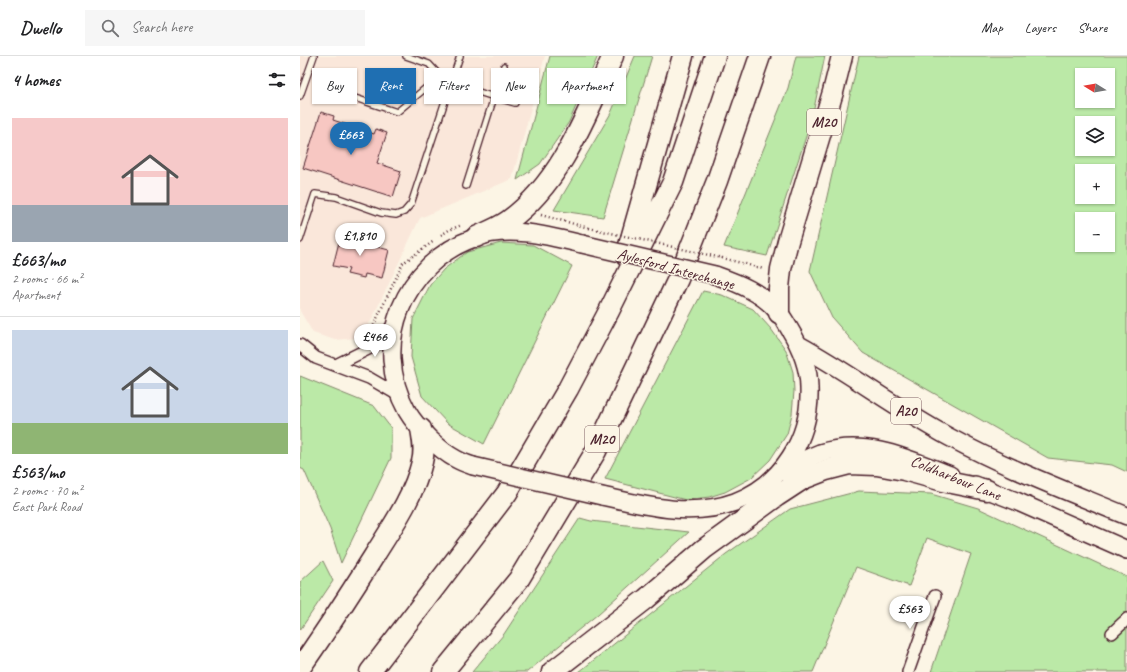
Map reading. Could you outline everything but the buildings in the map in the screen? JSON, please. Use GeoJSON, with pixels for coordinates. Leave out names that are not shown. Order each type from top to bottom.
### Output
{"type":"FeatureCollection","features":[{"type":"Feature","properties":{"kind":"highway"},"geometry":{"type":"LineString","coordinates":[[476,237],[507,222],[536,197],[549,180],[574,139],[613,56]]}},
{"type":"Feature","properties":{"kind":"highway"},"geometry":{"type":"LineString","coordinates":[[614,300],[683,56]]}},
{"type":"Feature","properties":{"kind":"highway"},"geometry":{"type":"LineString","coordinates":[[370,672],[507,493],[568,389],[672,182],[715,56]]}},
{"type":"Feature","properties":{"kind":"highway","name":"M20"},"geometry":{"type":"LineString","coordinates":[[717,181],[750,56]]}},
{"type":"Feature","properties":{"kind":"highway","name":"M20"},"geometry":{"type":"LineString","coordinates":[[443,672],[519,579],[596,451],[678,279],[717,181],[760,56]]}},
{"type":"Feature","properties":{"kind":"highway","name":"M20"},"geometry":{"type":"LineString","coordinates":[[779,313],[781,269],[833,92],[842,56]]}},
{"type":"Feature","properties":{"kind":"highway"},"geometry":{"type":"LineString","coordinates":[[300,668],[328,630],[392,527],[407,500],[422,461],[424,447],[421,429]]}},
{"type":"Feature","properties":{"kind":"highway"},"geometry":{"type":"LineString","coordinates":[[552,672],[646,599],[704,549],[803,479],[826,470],[849,464],[877,465],[987,490]]}},
{"type":"Feature","properties":{"kind":"highway"},"geometry":{"type":"LineString","coordinates":[[704,549],[759,491]]}},
{"type":"Feature","properties":{"kind":"main road","name":"Aylesford Interchange"},"geometry":{"type":"LineString","coordinates":[[528,233],[546,236],[715,275],[732,280],[748,288],[764,299],[779,313],[799,345],[806,365],[810,387],[809,408],[804,428],[796,448],[780,473],[759,491],[735,502],[714,508],[673,510],[650,507],[473,466],[456,459],[441,449],[421,429],[408,412],[400,396],[392,360],[394,324],[402,302],[414,283],[427,268],[450,248],[476,237],[494,234],[528,233]]}},
{"type":"Feature","properties":{"kind":"main road","name":"Coldharbour Lane"},"geometry":{"type":"LineString","coordinates":[[799,345],[824,359],[882,397],[956,440],[1016,471],[1127,516]]}},
{"type":"Feature","properties":{"kind":"main road","name":"Coldharbour Lane"},"geometry":{"type":"LineString","coordinates":[[780,473],[821,453],[843,448],[868,449],[897,454],[1016,501],[1127,550]]}},
{"type":"Feature","properties":{"kind":"street"},"geometry":{"type":"LineString","coordinates":[[336,366],[374,346],[394,324]]}},
{"type":"Feature","properties":{"kind":"street"},"geometry":{"type":"LineString","coordinates":[[300,345],[316,358],[369,378],[400,396]]}},
{"type":"Feature","properties":{"kind":"street"},"geometry":{"type":"LineString","coordinates":[[908,672],[935,596]]}},
{"type":"Feature","properties":{"kind":"street"},"geometry":{"type":"LineString","coordinates":[[1112,633],[1127,618]]}},
{"type":"Feature","properties":{"kind":"lane"},"geometry":{"type":"LineString","coordinates":[[300,96],[314,56]]}},
{"type":"Feature","properties":{"kind":"lane"},"geometry":{"type":"LineString","coordinates":[[406,56],[429,64],[433,68]]}},
{"type":"Feature","properties":{"kind":"lane"},"geometry":{"type":"LineString","coordinates":[[456,68],[460,56]]}},
{"type":"Feature","properties":{"kind":"lane"},"geometry":{"type":"LineString","coordinates":[[357,99],[397,112],[424,89]]}},
{"type":"Feature","properties":{"kind":"lane"},"geometry":{"type":"LineString","coordinates":[[300,240],[315,194],[336,197],[381,213],[396,215],[404,212],[411,204],[444,104]]}},
{"type":"Feature","properties":{"kind":"lane"},"geometry":{"type":"LineString","coordinates":[[466,186],[492,104]]}},
{"type":"Feature","properties":{"kind":"path"},"geometry":{"type":"LineString","coordinates":[[588,228],[771,270]]}},
{"type":"Feature","properties":{"kind":"shaded area"},"geometry":{"type":"Polygon","coordinates":[[[300,56],[545,56],[539,78],[539,68],[491,68],[491,104],[532,104],[512,179],[420,218],[371,321],[357,338],[335,340],[313,333],[300,311],[300,56]]]}},
{"type":"Feature","properties":{"kind":"green space"},"geometry":{"type":"Polygon","coordinates":[[[550,56],[598,56],[593,68],[547,68],[547,104],[577,104],[569,122],[540,164],[517,180],[537,104],[539,104],[539,97],[550,56]]]}},
{"type":"Feature","properties":{"kind":"green space"},"geometry":{"type":"Polygon","coordinates":[[[635,56],[652,56],[603,217],[554,210],[615,104],[626,104],[626,77],[635,56]]]}},
{"type":"Feature","properties":{"kind":"green space"},"geometry":{"type":"Polygon","coordinates":[[[796,56],[825,56],[812,118],[767,256],[724,247],[788,88],[796,56]]]}},
{"type":"Feature","properties":{"kind":"green space"},"geometry":{"type":"Polygon","coordinates":[[[859,56],[1127,56],[1127,472],[1112,465],[1048,458],[863,353],[832,318],[810,271],[859,56]]]}},
{"type":"Feature","properties":{"kind":"green space"},"geometry":{"type":"Polygon","coordinates":[[[501,243],[533,245],[572,266],[484,444],[447,423],[422,396],[411,357],[413,319],[430,285],[444,269],[467,252],[501,243]]]}},
{"type":"Feature","properties":{"kind":"green space"},"geometry":{"type":"Polygon","coordinates":[[[703,291],[722,295],[753,309],[771,329],[786,350],[793,372],[794,391],[792,414],[787,434],[770,460],[751,478],[725,492],[709,497],[686,500],[605,479],[703,291]]]}},
{"type":"Feature","properties":{"kind":"green space"},"geometry":{"type":"Polygon","coordinates":[[[300,376],[374,406],[391,428],[391,458],[341,563],[330,529],[304,470],[300,468],[300,376]]]}},
{"type":"Feature","properties":{"kind":"green space"},"geometry":{"type":"Polygon","coordinates":[[[859,491],[931,494],[978,508],[1127,577],[1127,672],[931,672],[971,554],[927,538],[909,586],[856,567],[813,672],[579,672],[726,554],[790,509],[859,491]]]}},
{"type":"Feature","properties":{"kind":"green space"},"geometry":{"type":"Polygon","coordinates":[[[580,518],[591,521],[689,532],[598,614],[527,672],[472,672],[504,634],[580,518]]]}},
{"type":"Feature","properties":{"kind":"green space"},"geometry":{"type":"Polygon","coordinates":[[[323,561],[333,581],[300,630],[300,582],[323,561]]]}}]}
